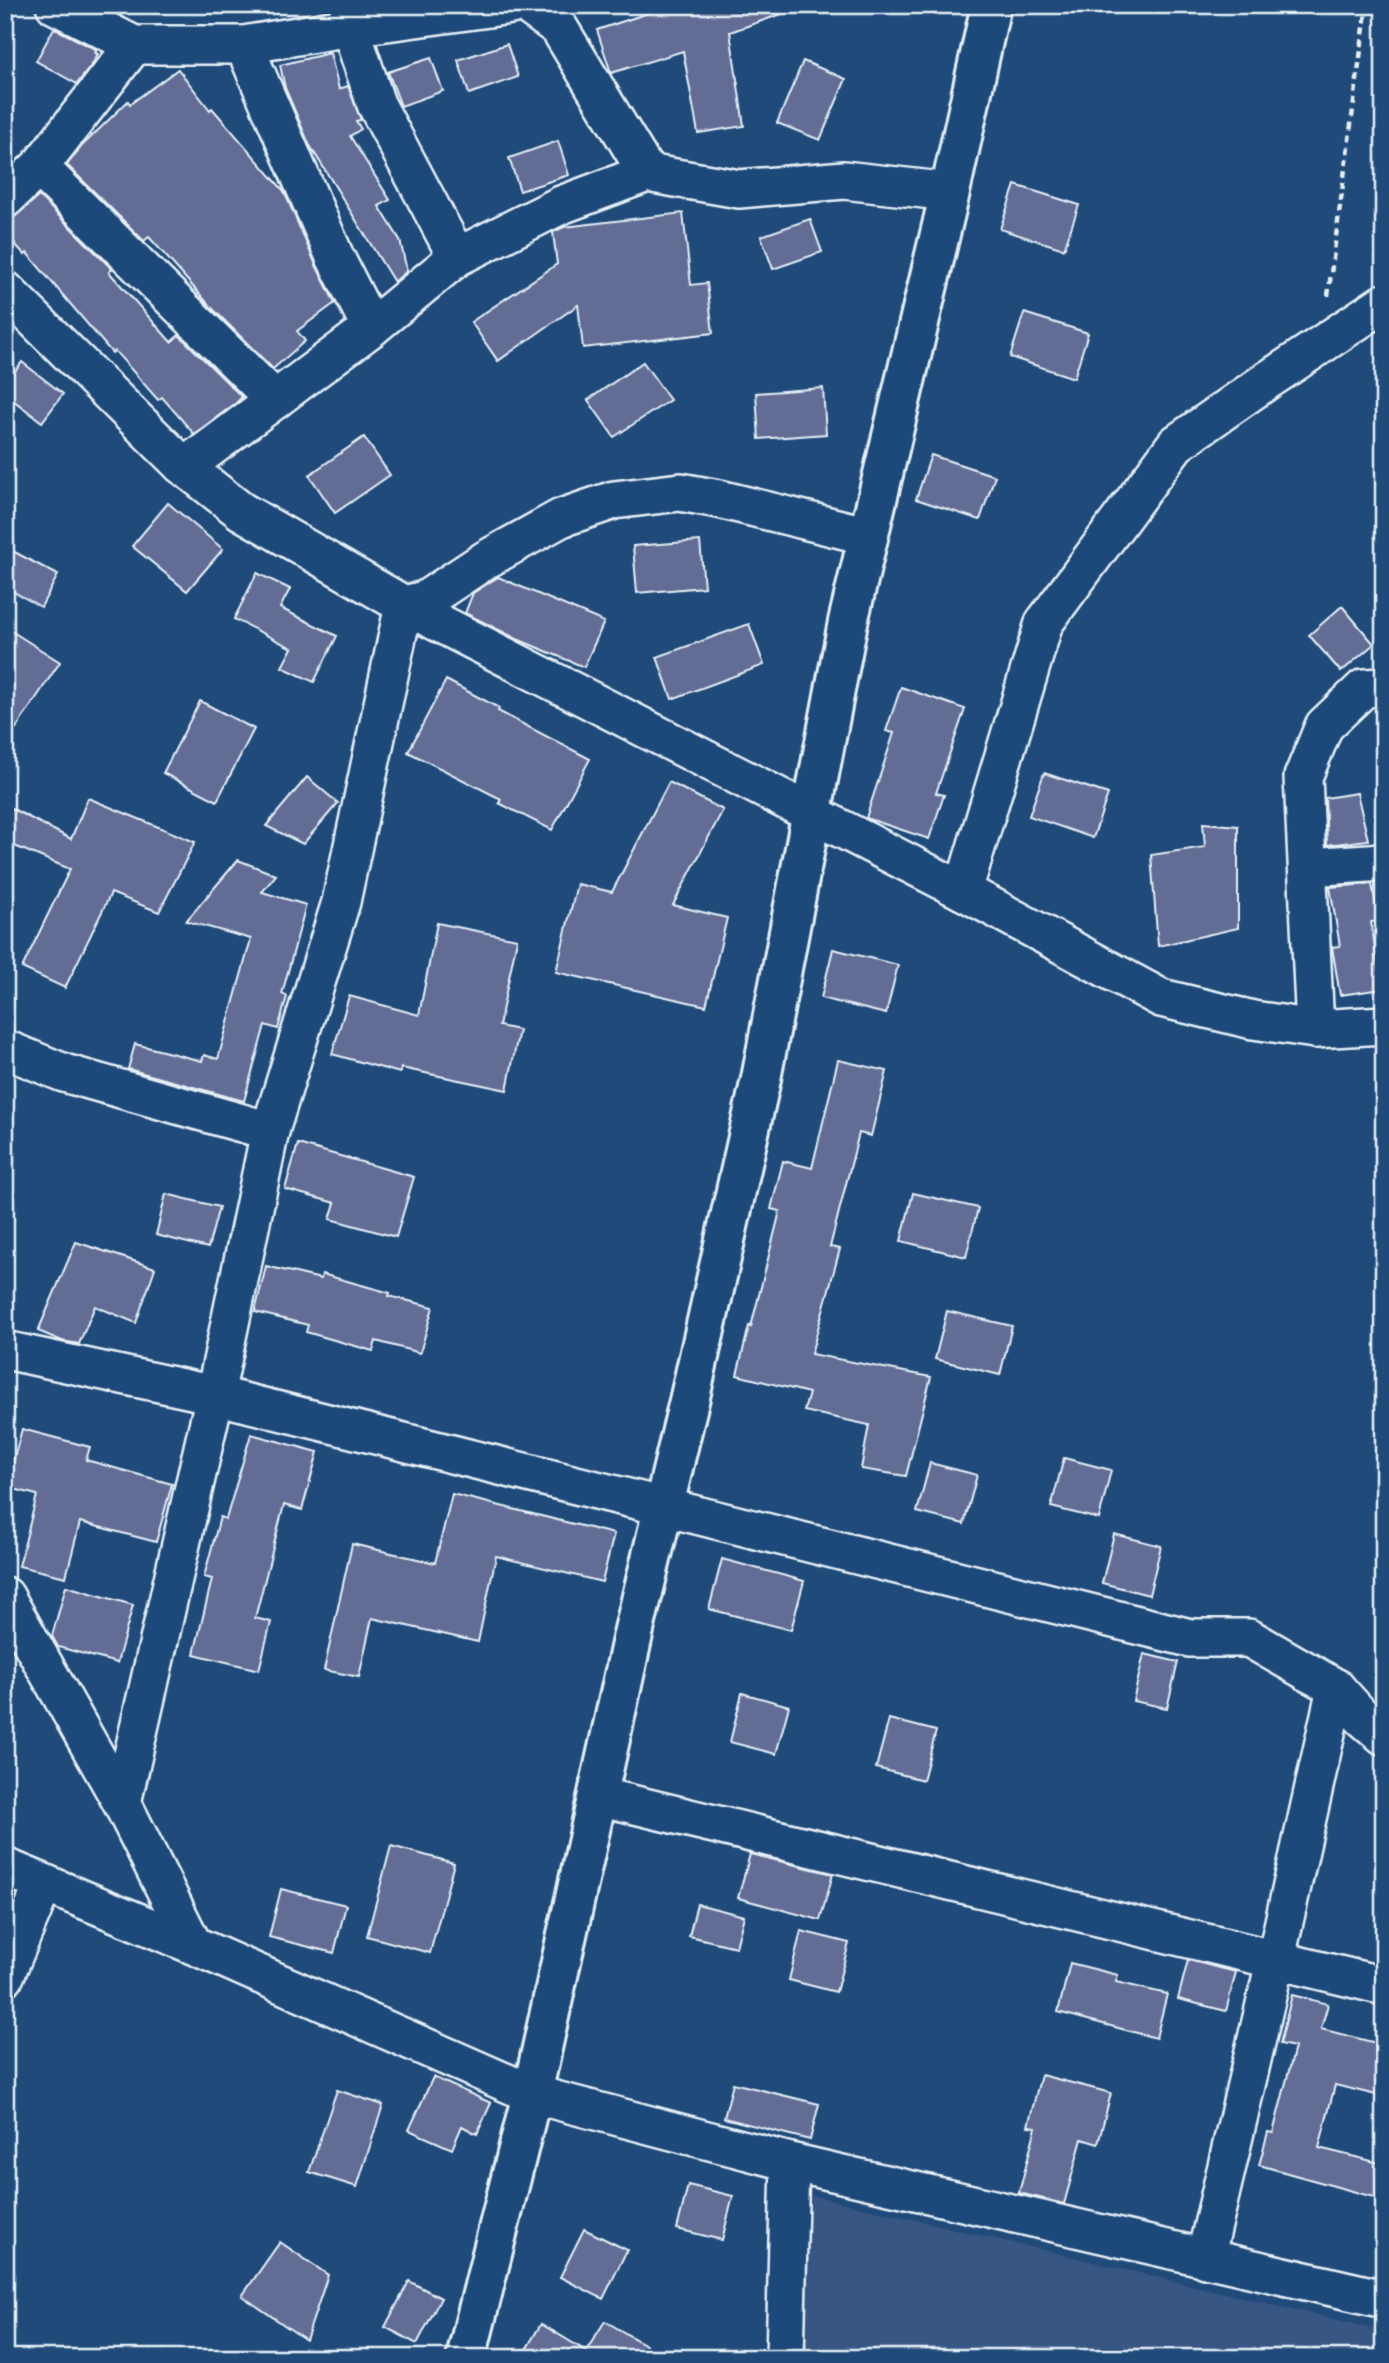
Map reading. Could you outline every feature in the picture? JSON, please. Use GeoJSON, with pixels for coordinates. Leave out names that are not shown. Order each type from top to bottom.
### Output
{"type":"FeatureCollection","features":[{"type":"Feature","properties":{"kind":"street"},"geometry":{"type":"LineString","coordinates":[[55,5],[134,45],[244,45],[349,16],[511,5]]}},
{"type":"Feature","properties":{"kind":"street"},"geometry":{"type":"LineString","coordinates":[[527,5],[559,28],[647,173]]}},
{"type":"Feature","properties":{"kind":"street"},"geometry":{"type":"LineString","coordinates":[[466,2358],[532,2094],[634,1630],[761,1079],[848,622],[991,5]]}},
{"type":"Feature","properties":{"kind":"street"},"geometry":{"type":"LineString","coordinates":[[349,16],[376,104],[457,257]]}},
{"type":"Feature","properties":{"kind":"street"},"geometry":{"type":"LineString","coordinates":[[5,199],[39,167],[134,45]]}},
{"type":"Feature","properties":{"kind":"street"},"geometry":{"type":"LineString","coordinates":[[244,45],[335,257],[371,328]]}},
{"type":"Feature","properties":{"kind":"street"},"geometry":{"type":"LineString","coordinates":[[39,167],[195,318],[275,400]]}},
{"type":"Feature","properties":{"kind":"street"},"geometry":{"type":"LineString","coordinates":[[182,465],[205,452],[371,328],[457,257],[561,205],[647,173],[739,189],[844,180],[950,191]]}},
{"type":"Feature","properties":{"kind":"street"},"geometry":{"type":"LineString","coordinates":[[5,290],[182,465],[241,511],[404,605],[963,891],[1161,998],[1252,1020],[1315,1029],[1384,1025]]}},
{"type":"Feature","properties":{"kind":"street"},"geometry":{"type":"LineString","coordinates":[[963,891],[1044,623],[1176,444],[1384,303]]}},
{"type":"Feature","properties":{"kind":"street"},"geometry":{"type":"LineString","coordinates":[[404,605],[425,600],[487,559],[562,518],[614,500],[680,492],[719,499],[869,537]]}},
{"type":"Feature","properties":{"kind":"street"},"geometry":{"type":"LineString","coordinates":[[122,1803],[215,1395],[270,1131],[341,902],[404,605]]}},
{"type":"Feature","properties":{"kind":"street"},"geometry":{"type":"LineString","coordinates":[[1315,1029],[1303,777],[1324,726],[1363,688],[1384,687]]}},
{"type":"Feature","properties":{"kind":"street"},"geometry":{"type":"LineString","coordinates":[[1308,867],[1384,862]]}},
{"type":"Feature","properties":{"kind":"street"},"geometry":{"type":"LineString","coordinates":[[5,1049],[64,1073],[270,1131]]}},
{"type":"Feature","properties":{"kind":"street"},"geometry":{"type":"LineString","coordinates":[[5,1350],[215,1395],[1191,1638],[1249,1638],[1336,1688],[1363,1718],[1384,1736]]}},
{"type":"Feature","properties":{"kind":"street"},"geometry":{"type":"LineString","coordinates":[[5,1596],[122,1803],[193,1945]]}},
{"type":"Feature","properties":{"kind":"street"},"geometry":{"type":"LineString","coordinates":[[1205,2259],[1336,1688]]}},
{"type":"Feature","properties":{"kind":"street"},"geometry":{"type":"LineString","coordinates":[[598,1796],[1384,1986]]}},
{"type":"Feature","properties":{"kind":"street"},"geometry":{"type":"LineString","coordinates":[[5,1867],[193,1945],[532,2094],[790,2162],[1384,2299]]}},
{"type":"Feature","properties":{"kind":"street"},"geometry":{"type":"LineString","coordinates":[[5,1976],[44,1883]]}},
{"type":"Feature","properties":{"kind":"street"},"geometry":{"type":"LineString","coordinates":[[785,2358],[790,2162]]}},
{"type":"Feature","properties":{"kind":"path"},"geometry":{"type":"LineString","coordinates":[[1322,344],[1367,5]]}},
{"type":"Feature","properties":{"kind":"shaded area"},"geometry":{"type":"Polygon","coordinates":[[[811,2195],[1384,2331],[1384,2358],[805,2358],[811,2195]]]}},
{"type":"Feature","properties":{"kind":"building"},"geometry":{"type":"Polygon","coordinates":[[[672,5],[792,5],[793,10],[730,32],[744,126],[698,133],[683,51],[611,73],[597,30],[672,5]]]}},
{"type":"Feature","properties":{"kind":"building"},"geometry":{"type":"Polygon","coordinates":[[[54,28],[97,50],[95,53],[98,54],[93,63],[77,84],[36,61],[54,28]]]}},
{"type":"Feature","properties":{"kind":"building"},"geometry":{"type":"Polygon","coordinates":[[[507,44],[518,77],[469,94],[458,60],[507,44]]]}},
{"type":"Feature","properties":{"kind":"building"},"geometry":{"type":"Polygon","coordinates":[[[330,53],[339,89],[348,86],[361,120],[356,121],[361,129],[350,136],[390,200],[379,206],[400,240],[407,271],[394,282],[309,144],[285,88],[280,65],[330,53]]]}},
{"type":"Feature","properties":{"kind":"building"},"geometry":{"type":"Polygon","coordinates":[[[431,58],[443,91],[401,106],[388,72],[431,58]]]}},
{"type":"Feature","properties":{"kind":"building"},"geometry":{"type":"Polygon","coordinates":[[[803,61],[846,79],[820,140],[777,123],[803,61]]]}},
{"type":"Feature","properties":{"kind":"building"},"geometry":{"type":"Polygon","coordinates":[[[178,69],[210,110],[212,108],[284,191],[335,303],[297,331],[305,341],[273,369],[211,307],[149,237],[144,241],[67,165],[82,146],[128,101],[130,104],[178,69]]]}},
{"type":"Feature","properties":{"kind":"building"},"geometry":{"type":"Polygon","coordinates":[[[558,141],[569,175],[520,191],[509,158],[558,141]]]}},
{"type":"Feature","properties":{"kind":"building"},"geometry":{"type":"Polygon","coordinates":[[[1015,185],[1079,205],[1064,249],[1000,229],[1015,185]]]}},
{"type":"Feature","properties":{"kind":"building"},"geometry":{"type":"Polygon","coordinates":[[[39,196],[112,269],[109,272],[171,342],[179,335],[242,397],[236,403],[194,434],[162,397],[158,400],[115,351],[112,353],[27,253],[25,255],[5,233],[5,225],[39,196]]]}},
{"type":"Feature","properties":{"kind":"building"},"geometry":{"type":"Polygon","coordinates":[[[683,213],[691,285],[707,283],[713,333],[583,348],[578,305],[498,361],[471,322],[557,264],[553,232],[564,227],[683,213]]]}},
{"type":"Feature","properties":{"kind":"building"},"geometry":{"type":"Polygon","coordinates":[[[810,219],[822,252],[773,269],[761,236],[810,219]]]}},
{"type":"Feature","properties":{"kind":"building"},"geometry":{"type":"Polygon","coordinates":[[[1024,313],[1088,333],[1074,378],[1010,357],[1024,313]]]}},
{"type":"Feature","properties":{"kind":"building"},"geometry":{"type":"Polygon","coordinates":[[[22,362],[63,394],[42,422],[5,394],[5,385],[22,362]]]}},
{"type":"Feature","properties":{"kind":"building"},"geometry":{"type":"Polygon","coordinates":[[[643,362],[670,400],[614,437],[588,400],[643,362]]]}},
{"type":"Feature","properties":{"kind":"building"},"geometry":{"type":"Polygon","coordinates":[[[823,388],[826,434],[759,439],[756,393],[823,388]]]}},
{"type":"Feature","properties":{"kind":"building"},"geometry":{"type":"Polygon","coordinates":[[[364,437],[390,475],[335,513],[309,475],[364,437]]]}},
{"type":"Feature","properties":{"kind":"building"},"geometry":{"type":"Polygon","coordinates":[[[931,455],[995,476],[980,520],[916,499],[931,455]]]}},
{"type":"Feature","properties":{"kind":"building"},"geometry":{"type":"Polygon","coordinates":[[[168,503],[223,549],[187,591],[132,546],[168,503]]]}},
{"type":"Feature","properties":{"kind":"building"},"geometry":{"type":"Polygon","coordinates":[[[700,541],[704,587],[637,593],[633,546],[700,541]]]}},
{"type":"Feature","properties":{"kind":"building"},"geometry":{"type":"Polygon","coordinates":[[[5,547],[58,575],[41,607],[5,587],[5,547]]]}},
{"type":"Feature","properties":{"kind":"building"},"geometry":{"type":"Polygon","coordinates":[[[257,573],[290,589],[280,608],[337,636],[314,682],[282,667],[292,648],[234,619],[257,573]]]}},
{"type":"Feature","properties":{"kind":"building"},"geometry":{"type":"Polygon","coordinates":[[[498,577],[604,622],[584,667],[517,639],[465,613],[473,593],[498,577]]]}},
{"type":"Feature","properties":{"kind":"building"},"geometry":{"type":"Polygon","coordinates":[[[1342,606],[1374,644],[1341,672],[1309,635],[1342,606]]]}},
{"type":"Feature","properties":{"kind":"building"},"geometry":{"type":"Polygon","coordinates":[[[749,624],[764,665],[672,699],[657,657],[749,624]]]}},
{"type":"Feature","properties":{"kind":"building"},"geometry":{"type":"Polygon","coordinates":[[[5,627],[60,662],[5,745],[5,627]]]}},
{"type":"Feature","properties":{"kind":"building"},"geometry":{"type":"Polygon","coordinates":[[[446,680],[499,708],[498,711],[590,759],[552,830],[499,803],[501,799],[408,752],[446,680]]]}},
{"type":"Feature","properties":{"kind":"building"},"geometry":{"type":"Polygon","coordinates":[[[901,687],[965,709],[936,793],[944,795],[929,839],[866,818],[894,733],[886,731],[901,687]]]}},
{"type":"Feature","properties":{"kind":"building"},"geometry":{"type":"Polygon","coordinates":[[[200,701],[254,729],[217,801],[163,773],[200,701]]]}},
{"type":"Feature","properties":{"kind":"building"},"geometry":{"type":"Polygon","coordinates":[[[1044,773],[1108,794],[1093,838],[1029,816],[1044,773]]]}},
{"type":"Feature","properties":{"kind":"building"},"geometry":{"type":"Polygon","coordinates":[[[307,777],[338,803],[303,844],[266,826],[307,777]]]}},
{"type":"Feature","properties":{"kind":"building"},"geometry":{"type":"Polygon","coordinates":[[[669,782],[723,810],[673,905],[727,918],[706,1006],[556,972],[577,884],[612,892],[669,782]]]}},
{"type":"Feature","properties":{"kind":"building"},"geometry":{"type":"Polygon","coordinates":[[[1357,793],[1368,840],[1327,845],[1325,798],[1357,793]]]}},
{"type":"Feature","properties":{"kind":"building"},"geometry":{"type":"Polygon","coordinates":[[[88,798],[195,842],[159,912],[111,893],[65,988],[22,968],[70,869],[5,842],[5,805],[71,839],[88,798]]]}},
{"type":"Feature","properties":{"kind":"building"},"geometry":{"type":"Polygon","coordinates":[[[1203,823],[1238,826],[1238,928],[1158,946],[1151,855],[1205,847],[1203,823]]]}},
{"type":"Feature","properties":{"kind":"building"},"geometry":{"type":"Polygon","coordinates":[[[238,860],[276,875],[262,892],[306,905],[282,994],[287,996],[278,1029],[265,1025],[244,1101],[128,1069],[135,1044],[202,1061],[204,1055],[218,1059],[251,939],[186,921],[238,860]]]}},
{"type":"Feature","properties":{"kind":"building"},"geometry":{"type":"Polygon","coordinates":[[[1372,884],[1379,921],[1371,922],[1382,989],[1340,995],[1332,947],[1340,946],[1330,887],[1372,884]]]}},
{"type":"Feature","properties":{"kind":"building"},"geometry":{"type":"Polygon","coordinates":[[[437,923],[517,939],[499,1026],[519,1030],[507,1090],[401,1068],[400,1073],[332,1054],[349,996],[419,1015],[437,923]]]}},
{"type":"Feature","properties":{"kind":"building"},"geometry":{"type":"Polygon","coordinates":[[[833,949],[898,965],[886,1014],[821,998],[833,949]]]}},
{"type":"Feature","properties":{"kind":"building"},"geometry":{"type":"Polygon","coordinates":[[[838,1060],[887,1071],[871,1136],[859,1133],[830,1247],[840,1249],[811,1354],[931,1377],[906,1476],[861,1469],[869,1425],[804,1411],[809,1393],[737,1375],[780,1211],[771,1209],[783,1161],[812,1168],[838,1060]]]}},
{"type":"Feature","properties":{"kind":"building"},"geometry":{"type":"Polygon","coordinates":[[[298,1144],[414,1177],[396,1237],[330,1219],[335,1203],[285,1189],[298,1144]]]}},
{"type":"Feature","properties":{"kind":"building"},"geometry":{"type":"Polygon","coordinates":[[[913,1193],[978,1208],[966,1257],[901,1241],[913,1193]]]}},
{"type":"Feature","properties":{"kind":"building"},"geometry":{"type":"Polygon","coordinates":[[[166,1194],[219,1207],[208,1248],[156,1235],[166,1194]]]}},
{"type":"Feature","properties":{"kind":"building"},"geometry":{"type":"Polygon","coordinates":[[[76,1242],[155,1268],[136,1323],[95,1306],[79,1344],[62,1341],[38,1331],[76,1242]]]}},
{"type":"Feature","properties":{"kind":"building"},"geometry":{"type":"Polygon","coordinates":[[[266,1266],[321,1279],[322,1274],[433,1307],[420,1353],[376,1341],[373,1351],[306,1332],[308,1325],[255,1312],[266,1266]]]}},
{"type":"Feature","properties":{"kind":"building"},"geometry":{"type":"Polygon","coordinates":[[[947,1311],[1012,1326],[1000,1375],[935,1359],[947,1311]]]}},
{"type":"Feature","properties":{"kind":"building"},"geometry":{"type":"Polygon","coordinates":[[[22,1429],[90,1447],[86,1460],[172,1484],[156,1542],[80,1522],[66,1577],[19,1566],[37,1495],[6,1487],[22,1429]]]}},
{"type":"Feature","properties":{"kind":"building"},"geometry":{"type":"Polygon","coordinates":[[[251,1434],[318,1452],[302,1510],[284,1505],[255,1618],[271,1622],[259,1670],[194,1654],[212,1579],[204,1577],[220,1517],[226,1519],[251,1434]]]}},
{"type":"Feature","properties":{"kind":"building"},"geometry":{"type":"Polygon","coordinates":[[[1064,1458],[1111,1470],[1099,1519],[1051,1507],[1064,1458]]]}},
{"type":"Feature","properties":{"kind":"building"},"geometry":{"type":"Polygon","coordinates":[[[930,1463],[977,1475],[964,1524],[917,1512],[930,1463]]]}},
{"type":"Feature","properties":{"kind":"building"},"geometry":{"type":"Polygon","coordinates":[[[452,1494],[614,1534],[602,1582],[496,1556],[478,1642],[372,1618],[359,1677],[324,1670],[352,1544],[435,1563],[452,1494]]]}},
{"type":"Feature","properties":{"kind":"building"},"geometry":{"type":"Polygon","coordinates":[[[1114,1534],[1161,1546],[1149,1595],[1102,1583],[1114,1534]]]}},
{"type":"Feature","properties":{"kind":"building"},"geometry":{"type":"Polygon","coordinates":[[[722,1559],[804,1581],[791,1630],[709,1609],[722,1559]]]}},
{"type":"Feature","properties":{"kind":"building"},"geometry":{"type":"Polygon","coordinates":[[[66,1586],[133,1605],[117,1663],[58,1647],[52,1636],[66,1586]]]}},
{"type":"Feature","properties":{"kind":"building"},"geometry":{"type":"Polygon","coordinates":[[[1144,1654],[1178,1662],[1167,1708],[1133,1701],[1144,1654]]]}},
{"type":"Feature","properties":{"kind":"building"},"geometry":{"type":"Polygon","coordinates":[[[742,1693],[789,1706],[776,1754],[730,1742],[742,1693]]]}},
{"type":"Feature","properties":{"kind":"building"},"geometry":{"type":"Polygon","coordinates":[[[889,1719],[936,1731],[923,1780],[876,1768],[889,1719]]]}},
{"type":"Feature","properties":{"kind":"building"},"geometry":{"type":"Polygon","coordinates":[[[391,1846],[454,1863],[430,1953],[367,1936],[391,1846]]]}},
{"type":"Feature","properties":{"kind":"building"},"geometry":{"type":"Polygon","coordinates":[[[750,1854],[833,1874],[820,1920],[738,1898],[750,1854]]]}},
{"type":"Feature","properties":{"kind":"building"},"geometry":{"type":"Polygon","coordinates":[[[281,1889],[346,1905],[334,1953],[269,1937],[281,1889]]]}},
{"type":"Feature","properties":{"kind":"building"},"geometry":{"type":"Polygon","coordinates":[[[697,1904],[744,1916],[736,1947],[689,1936],[697,1904]]]}},
{"type":"Feature","properties":{"kind":"building"},"geometry":{"type":"Polygon","coordinates":[[[801,1931],[849,1943],[836,1992],[789,1980],[801,1931]]]}},
{"type":"Feature","properties":{"kind":"building"},"geometry":{"type":"Polygon","coordinates":[[[1188,1960],[1236,1972],[1226,2011],[1178,1999],[1188,1960]]]}},
{"type":"Feature","properties":{"kind":"building"},"geometry":{"type":"Polygon","coordinates":[[[1070,1963],[1118,1975],[1116,1982],[1167,1994],[1156,2038],[1058,2012],[1070,1963]]]}},
{"type":"Feature","properties":{"kind":"building"},"geometry":{"type":"Polygon","coordinates":[[[1292,1995],[1328,2004],[1321,2029],[1384,2045],[1384,2097],[1335,2085],[1319,2148],[1384,2164],[1384,2200],[1259,2165],[1268,2132],[1273,2133],[1295,2047],[1280,2044],[1292,1995]]]}},
{"type":"Feature","properties":{"kind":"building"},"geometry":{"type":"Polygon","coordinates":[[[1041,2075],[1111,2093],[1098,2144],[1082,2139],[1064,2204],[1019,2193],[1036,2127],[1028,2126],[1041,2075]]]}},
{"type":"Feature","properties":{"kind":"building"},"geometry":{"type":"Polygon","coordinates":[[[433,2077],[491,2103],[477,2134],[462,2126],[452,2149],[409,2130],[433,2077]]]}},
{"type":"Feature","properties":{"kind":"building"},"geometry":{"type":"Polygon","coordinates":[[[733,2083],[819,2104],[810,2140],[724,2118],[733,2083]]]}},
{"type":"Feature","properties":{"kind":"building"},"geometry":{"type":"Polygon","coordinates":[[[337,2090],[383,2105],[357,2187],[309,2172],[337,2090]]]}},
{"type":"Feature","properties":{"kind":"building"},"geometry":{"type":"Polygon","coordinates":[[[688,2185],[733,2196],[722,2240],[677,2229],[688,2185]]]}},
{"type":"Feature","properties":{"kind":"building"},"geometry":{"type":"Polygon","coordinates":[[[584,2229],[627,2250],[603,2299],[560,2277],[584,2229]]]}},
{"type":"Feature","properties":{"kind":"building"},"geometry":{"type":"Polygon","coordinates":[[[280,2242],[328,2275],[306,2340],[242,2296],[280,2242]]]}},
{"type":"Feature","properties":{"kind":"building"},"geometry":{"type":"Polygon","coordinates":[[[409,2281],[441,2298],[417,2344],[385,2327],[409,2281]]]}},
{"type":"Feature","properties":{"kind":"building"},"geometry":{"type":"Polygon","coordinates":[[[605,2321],[667,2358],[521,2358],[541,2324],[586,2351],[605,2321]]]}}]}
